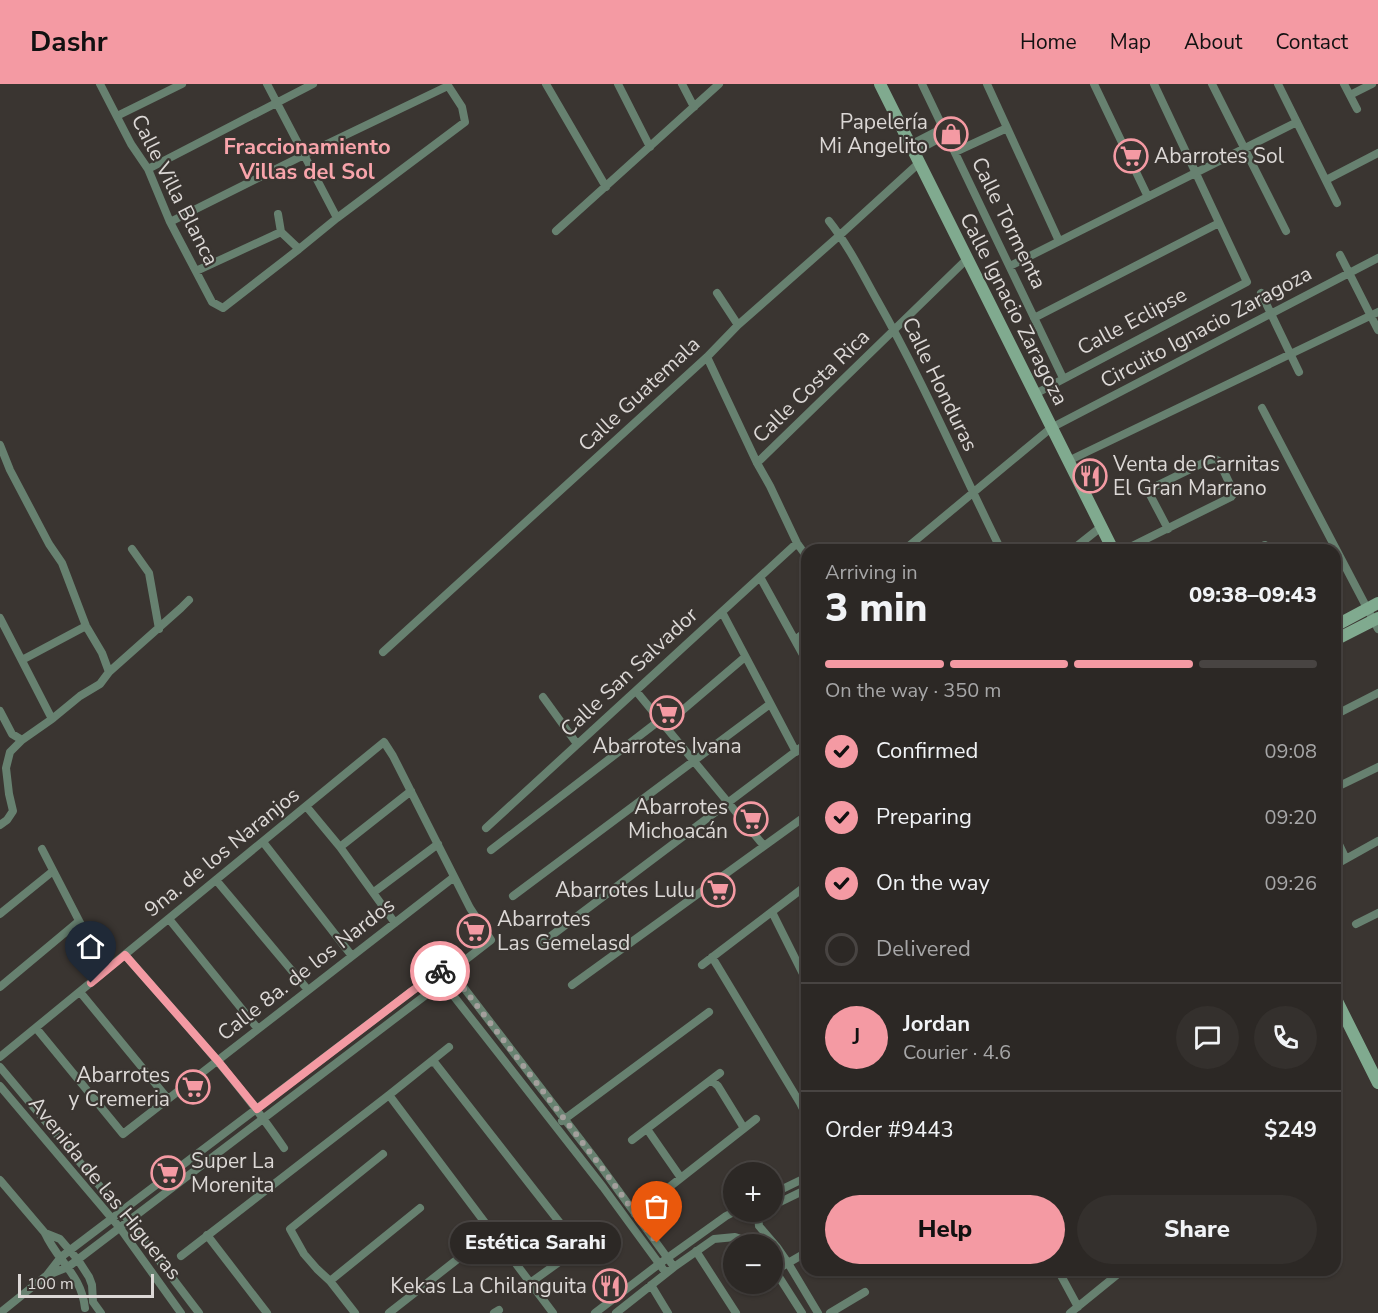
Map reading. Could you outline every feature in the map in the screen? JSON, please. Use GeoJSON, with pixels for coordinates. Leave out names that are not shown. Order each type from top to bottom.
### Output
{"type":"FeatureCollection","features":[{"type":"Feature","properties":{"kind":"main road","name":"Calle Ignacio Zaragoza"},"geometry":{"type":"LineString","coordinates":[[880,84],[1110,544]]}},
{"type":"Feature","properties":{"kind":"main road"},"geometry":{"type":"LineString","coordinates":[[1341,624],[1375,616]]}},
{"type":"Feature","properties":{"kind":"main road"},"geometry":{"type":"LineString","coordinates":[[1341,636],[1375,616]]}},
{"type":"Feature","properties":{"kind":"main road"},"geometry":{"type":"LineString","coordinates":[[1341,1008],[1378,1083]]}},
{"type":"Feature","properties":{"kind":"street","name":"Calle Villa Blanca"},"geometry":{"type":"LineString","coordinates":[[100,84],[131,144],[148,169],[170,222],[212,302],[223,308],[299,249]]}},
{"type":"Feature","properties":{"kind":"street"},"geometry":{"type":"LineString","coordinates":[[117,116],[169,87],[182,84]]}},
{"type":"Feature","properties":{"kind":"street"},"geometry":{"type":"LineString","coordinates":[[267,84],[337,218]]}},
{"type":"Feature","properties":{"kind":"street"},"geometry":{"type":"LineString","coordinates":[[148,169],[313,84]]}},
{"type":"Feature","properties":{"kind":"street"},"geometry":{"type":"LineString","coordinates":[[546,84],[606,187]]}},
{"type":"Feature","properties":{"kind":"street"},"geometry":{"type":"LineString","coordinates":[[618,84],[650,147]]}},
{"type":"Feature","properties":{"kind":"street"},"geometry":{"type":"LineString","coordinates":[[682,84],[694,107]]}},
{"type":"Feature","properties":{"kind":"street"},"geometry":{"type":"LineString","coordinates":[[556,231],[720,84]]}},
{"type":"Feature","properties":{"kind":"street","name":"Calle Tormenta"},"geometry":{"type":"LineString","coordinates":[[922,84],[1063,378]]}},
{"type":"Feature","properties":{"kind":"street"},"geometry":{"type":"LineString","coordinates":[[987,84],[1059,241]]}},
{"type":"Feature","properties":{"kind":"street"},"geometry":{"type":"LineString","coordinates":[[1094,84],[1148,197]]}},
{"type":"Feature","properties":{"kind":"street"},"geometry":{"type":"LineString","coordinates":[[1034,318],[1220,224],[1154,84]]}},
{"type":"Feature","properties":{"kind":"street"},"geometry":{"type":"LineString","coordinates":[[1212,84],[1286,231]]}},
{"type":"Feature","properties":{"kind":"street"},"geometry":{"type":"LineString","coordinates":[[1278,84],[1337,203]]}},
{"type":"Feature","properties":{"kind":"street"},"geometry":{"type":"LineString","coordinates":[[1344,84],[1357,109]]}},
{"type":"Feature","properties":{"kind":"street"},"geometry":{"type":"LineString","coordinates":[[1350,95],[1372,84]]}},
{"type":"Feature","properties":{"kind":"street"},"geometry":{"type":"LineString","coordinates":[[170,222],[447,85],[462,107],[465,122],[299,249],[281,232],[278,214]]}},
{"type":"Feature","properties":{"kind":"street"},"geometry":{"type":"LineString","coordinates":[[1010,266],[1297,122]]}},
{"type":"Feature","properties":{"kind":"street"},"geometry":{"type":"LineString","coordinates":[[955,152],[1007,128]]}},
{"type":"Feature","properties":{"kind":"street","name":"Calle Guatemala"},"geometry":{"type":"LineString","coordinates":[[383,652],[707,357],[738,325],[840,236],[914,153],[945,132]]}},
{"type":"Feature","properties":{"kind":"street"},"geometry":{"type":"LineString","coordinates":[[1326,180],[1378,153]]}},
{"type":"Feature","properties":{"kind":"street","name":"Calle Honduras"},"geometry":{"type":"LineString","coordinates":[[829,221],[894,330],[998,544]]}},
{"type":"Feature","properties":{"kind":"street","name":"Calle Eclipse"},"geometry":{"type":"LineString","coordinates":[[1035,394],[1247,282],[1220,224]]}},
{"type":"Feature","properties":{"kind":"street"},"geometry":{"type":"LineString","coordinates":[[196,271],[281,232]]}},
{"type":"Feature","properties":{"kind":"street"},"geometry":{"type":"LineString","coordinates":[[1340,255],[1374,313],[1378,330]]}},
{"type":"Feature","properties":{"kind":"street","name":"Circuito Ignacio Zaragoza"},"geometry":{"type":"LineString","coordinates":[[911,544],[1052,428],[1378,258]]}},
{"type":"Feature","properties":{"kind":"street","name":"Calle Costa Rica"},"geometry":{"type":"LineString","coordinates":[[757,464],[967,259]]}},
{"type":"Feature","properties":{"kind":"street"},"geometry":{"type":"LineString","coordinates":[[717,293],[738,325]]}},
{"type":"Feature","properties":{"kind":"street"},"geometry":{"type":"LineString","coordinates":[[1261,293],[1299,372]]}},
{"type":"Feature","properties":{"kind":"street"},"geometry":{"type":"LineString","coordinates":[[1068,461],[1374,313]]}},
{"type":"Feature","properties":{"kind":"street"},"geometry":{"type":"LineString","coordinates":[[707,357],[757,464],[801,549]]}},
{"type":"Feature","properties":{"kind":"street"},"geometry":{"type":"LineString","coordinates":[[1262,408],[1336,544]]}},
{"type":"Feature","properties":{"kind":"street"},"geometry":{"type":"LineString","coordinates":[[0,445],[15,480],[62,563],[86,626],[102,653],[109,672]]}},
{"type":"Feature","properties":{"kind":"street"},"geometry":{"type":"LineString","coordinates":[[1137,544],[1168,529],[1231,497],[1234,493],[1219,461],[1209,460],[1148,491],[1168,529]]}},
{"type":"Feature","properties":{"kind":"street"},"geometry":{"type":"LineString","coordinates":[[1080,544],[1101,527]]}},
{"type":"Feature","properties":{"kind":"street","name":"Calle San Salvador"},"geometry":{"type":"LineString","coordinates":[[486,828],[797,543]]}},
{"type":"Feature","properties":{"kind":"street"},"geometry":{"type":"LineString","coordinates":[[132,549],[149,573],[159,629]]}},
{"type":"Feature","properties":{"kind":"street"},"geometry":{"type":"LineString","coordinates":[[1341,553],[1375,616]]}},
{"type":"Feature","properties":{"kind":"street"},"geometry":{"type":"LineString","coordinates":[[760,577],[801,651]]}},
{"type":"Feature","properties":{"kind":"street"},"geometry":{"type":"LineString","coordinates":[[0,825],[13,811],[6,768],[10,752],[22,740],[80,696],[100,684],[109,672],[189,600]]}},
{"type":"Feature","properties":{"kind":"street"},"geometry":{"type":"LineString","coordinates":[[722,612],[796,752]]}},
{"type":"Feature","properties":{"kind":"street"},"geometry":{"type":"LineString","coordinates":[[0,618],[52,719]]}},
{"type":"Feature","properties":{"kind":"street"},"geometry":{"type":"LineString","coordinates":[[22,660],[86,626]]}},
{"type":"Feature","properties":{"kind":"street"},"geometry":{"type":"LineString","coordinates":[[795,640],[801,636]]}},
{"type":"Feature","properties":{"kind":"street"},"geometry":{"type":"LineString","coordinates":[[491,850],[662,723],[746,657]]}},
{"type":"Feature","properties":{"kind":"street"},"geometry":{"type":"LineString","coordinates":[[636,691],[764,846]]}},
{"type":"Feature","properties":{"kind":"street"},"geometry":{"type":"LineString","coordinates":[[1341,712],[1378,693]]}},
{"type":"Feature","properties":{"kind":"street"},"geometry":{"type":"LineString","coordinates":[[543,697],[577,744]]}},
{"type":"Feature","properties":{"kind":"street"},"geometry":{"type":"LineString","coordinates":[[513,896],[770,704]]}},
{"type":"Feature","properties":{"kind":"street"},"geometry":{"type":"LineString","coordinates":[[0,711],[12,734],[22,740]]}},
{"type":"Feature","properties":{"kind":"street","name":"9na. de los Naranjos"},"geometry":{"type":"LineString","coordinates":[[0,1058],[384,742],[411,791]]}},
{"type":"Feature","properties":{"kind":"street"},"geometry":{"type":"LineString","coordinates":[[543,942],[801,748]]}},
{"type":"Feature","properties":{"kind":"street"},"geometry":{"type":"LineString","coordinates":[[1341,785],[1378,767]]}},
{"type":"Feature","properties":{"kind":"street"},"geometry":{"type":"LineString","coordinates":[[340,847],[411,791],[470,908],[491,939],[451,972],[445,985]]}},
{"type":"Feature","properties":{"kind":"street"},"geometry":{"type":"LineString","coordinates":[[306,806],[340,847],[395,923]]}},
{"type":"Feature","properties":{"kind":"street"},"geometry":{"type":"LineString","coordinates":[[572,985],[801,819]]}},
{"type":"Feature","properties":{"kind":"street"},"geometry":{"type":"LineString","coordinates":[[1341,862],[1378,841]]}},
{"type":"Feature","properties":{"kind":"street"},"geometry":{"type":"LineString","coordinates":[[262,842],[352,956]]}},
{"type":"Feature","properties":{"kind":"street"},"geometry":{"type":"LineString","coordinates":[[374,892],[438,844]]}},
{"type":"Feature","properties":{"kind":"street"},"geometry":{"type":"LineString","coordinates":[[42,849],[105,971]]}},
{"type":"Feature","properties":{"kind":"street"},"geometry":{"type":"LineString","coordinates":[[1341,849],[1346,859]]}},
{"type":"Feature","properties":{"kind":"street"},"geometry":{"type":"LineString","coordinates":[[0,914],[53,871]]}},
{"type":"Feature","properties":{"kind":"street","name":"Calle 8a. de los Nardos"},"geometry":{"type":"LineString","coordinates":[[36,1028],[123,1134],[454,877]]}},
{"type":"Feature","properties":{"kind":"street"},"geometry":{"type":"LineString","coordinates":[[216,880],[308,990]]}},
{"type":"Feature","properties":{"kind":"street"},"geometry":{"type":"LineString","coordinates":[[702,964],[801,890]]}},
{"type":"Feature","properties":{"kind":"street"},"geometry":{"type":"LineString","coordinates":[[772,912],[801,970]]}},
{"type":"Feature","properties":{"kind":"street"},"geometry":{"type":"LineString","coordinates":[[1356,924],[1377,916]]}},
{"type":"Feature","properties":{"kind":"street"},"geometry":{"type":"LineString","coordinates":[[168,919],[258,1029]]}},
{"type":"Feature","properties":{"kind":"street"},"geometry":{"type":"LineString","coordinates":[[0,987],[79,921]]}},
{"type":"Feature","properties":{"kind":"street"},"geometry":{"type":"LineString","coordinates":[[125,955],[218,1061],[264,1118],[284,1148]]}},
{"type":"Feature","properties":{"kind":"street"},"geometry":{"type":"LineString","coordinates":[[712,957],[801,1098]]}},
{"type":"Feature","properties":{"kind":"street"},"geometry":{"type":"LineString","coordinates":[[0,1313],[47,1275],[61,1257],[442,970],[451,972],[565,1119],[674,1267]]}},
{"type":"Feature","properties":{"kind":"street"},"geometry":{"type":"LineString","coordinates":[[47,1275],[68,1267],[78,1260],[439,985],[445,985]]}},
{"type":"Feature","properties":{"kind":"street"},"geometry":{"type":"LineString","coordinates":[[445,985],[666,1273]]}},
{"type":"Feature","properties":{"kind":"street"},"geometry":{"type":"LineString","coordinates":[[80,992],[168,1100]]}},
{"type":"Feature","properties":{"kind":"street"},"geometry":{"type":"LineString","coordinates":[[555,1126],[709,1012]]}},
{"type":"Feature","properties":{"kind":"street"},"geometry":{"type":"LineString","coordinates":[[181,1256],[449,1047]]}},
{"type":"Feature","properties":{"kind":"street"},"geometry":{"type":"LineString","coordinates":[[431,1062],[435,1063],[575,1245],[589,1254]]}},
{"type":"Feature","properties":{"kind":"street","name":"Avenida de las Higueras"},"geometry":{"type":"LineString","coordinates":[[0,1067],[122,1212],[199,1313]]}},
{"type":"Feature","properties":{"kind":"street"},"geometry":{"type":"LineString","coordinates":[[632,1140],[720,1073]]}},
{"type":"Feature","properties":{"kind":"street"},"geometry":{"type":"LineString","coordinates":[[711,1080],[718,1086],[743,1129]]}},
{"type":"Feature","properties":{"kind":"street","name":"Avenida de las Higueras"},"geometry":{"type":"LineString","coordinates":[[0,1086],[120,1228],[181,1313]]}},
{"type":"Feature","properties":{"kind":"street"},"geometry":{"type":"LineString","coordinates":[[389,1095],[553,1313]]}},
{"type":"Feature","properties":{"kind":"street"},"geometry":{"type":"LineString","coordinates":[[635,1214],[756,1119]]}},
{"type":"Feature","properties":{"kind":"street"},"geometry":{"type":"LineString","coordinates":[[647,1129],[681,1178]]}},
{"type":"Feature","properties":{"kind":"street"},"geometry":{"type":"LineString","coordinates":[[355,1313],[330,1281],[304,1254],[290,1229],[383,1154]]}},
{"type":"Feature","properties":{"kind":"street"},"geometry":{"type":"LineString","coordinates":[[0,1179],[45,1233],[49,1243],[68,1267],[81,1290],[85,1308]]}},
{"type":"Feature","properties":{"kind":"street"},"geometry":{"type":"LineString","coordinates":[[783,1189],[801,1180]]}},
{"type":"Feature","properties":{"kind":"street"},"geometry":{"type":"LineString","coordinates":[[783,1201],[801,1192]]}},
{"type":"Feature","properties":{"kind":"street"},"geometry":{"type":"LineString","coordinates":[[330,1281],[420,1208]]}},
{"type":"Feature","properties":{"kind":"street"},"geometry":{"type":"LineString","coordinates":[[600,1312],[659,1264],[723,1218]]}},
{"type":"Feature","properties":{"kind":"street"},"geometry":{"type":"LineString","coordinates":[[759,1222],[759,1226],[777,1246],[818,1313]]}},
{"type":"Feature","properties":{"kind":"street"},"geometry":{"type":"LineString","coordinates":[[45,1233],[60,1239],[71,1250],[89,1277],[92,1285],[85,1308]]}},
{"type":"Feature","properties":{"kind":"street"},"geometry":{"type":"LineString","coordinates":[[207,1235],[267,1313]]}},
{"type":"Feature","properties":{"kind":"street"},"geometry":{"type":"LineString","coordinates":[[616,1313],[696,1251],[714,1239],[723,1238]]}},
{"type":"Feature","properties":{"kind":"street"},"geometry":{"type":"LineString","coordinates":[[530,1283],[573,1252],[575,1245]]}},
{"type":"Feature","properties":{"kind":"street"},"geometry":{"type":"LineString","coordinates":[[696,1251],[736,1313]]}},
{"type":"Feature","properties":{"kind":"street"},"geometry":{"type":"LineString","coordinates":[[783,1265],[801,1255]]}},
{"type":"Feature","properties":{"kind":"street"},"geometry":{"type":"LineString","coordinates":[[389,1313],[459,1258]]}},
{"type":"Feature","properties":{"kind":"street"},"geometry":{"type":"LineString","coordinates":[[1061,1276],[1078,1307]]}},
{"type":"Feature","properties":{"kind":"street"},"geometry":{"type":"LineString","coordinates":[[1070,1313],[1116,1276]]}},
{"type":"Feature","properties":{"kind":"street"},"geometry":{"type":"LineString","coordinates":[[783,1282],[802,1313]]}},
{"type":"Feature","properties":{"kind":"street"},"geometry":{"type":"LineString","coordinates":[[651,1285],[668,1313]]}},
{"type":"Feature","properties":{"kind":"street"},"geometry":{"type":"LineString","coordinates":[[830,1313],[865,1292]]}},
{"type":"Feature","properties":{"kind":"street"},"geometry":{"type":"LineString","coordinates":[[85,1308],[101,1313]]}},
{"type":"Feature","properties":{"kind":"way so far"},"geometry":{"type":"LineString","coordinates":[[440,971],[451,972],[657,1243]]}},
{"type":"Feature","properties":{"kind":"place","name":"Papelería Mi Angelito"},"geometry":{"type":"Point","coordinates":[951,134]}},
{"type":"Feature","properties":{"kind":"place","name":"Abarrotes Sol"},"geometry":{"type":"Point","coordinates":[1131,156]}},
{"type":"Feature","properties":{"kind":"place","name":"Venta de Carnitas El Gran Marrano"},"geometry":{"type":"Point","coordinates":[1090,476]}},
{"type":"Feature","properties":{"kind":"place","name":"Abarrotes Ivana"},"geometry":{"type":"Point","coordinates":[667,713]}},
{"type":"Feature","properties":{"kind":"place","name":"Abarrotes Michoacán"},"geometry":{"type":"Point","coordinates":[751,819]}},
{"type":"Feature","properties":{"kind":"place","name":"Abarrotes Lulu"},"geometry":{"type":"Point","coordinates":[718,890]}},
{"type":"Feature","properties":{"kind":"place","name":"Abarrotes Las Gemelasd"},"geometry":{"type":"Point","coordinates":[474,931]}},
{"type":"Feature","properties":{"kind":"place","name":"Abarrotes y Cremeria"},"geometry":{"type":"Point","coordinates":[193,1087]}},
{"type":"Feature","properties":{"kind":"place","name":"Super La Morenita"},"geometry":{"type":"Point","coordinates":[168,1173]}},
{"type":"Feature","properties":{"kind":"place","name":"Estética Sarahi"},"geometry":{"type":"Point","coordinates":[657,1243]}},
{"type":"Feature","properties":{"kind":"place","name":"Kekas La Chilanguita"},"geometry":{"type":"Point","coordinates":[610,1286]}},
{"type":"Feature","properties":{"kind":"district","name":"Fraccionamiento Villas del Sol"},"geometry":{"type":"Point","coordinates":[307,160]}},
{"type":"Feature","properties":{"kind":"route"},"geometry":{"type":"LineString","coordinates":[[91,983],[125,955],[257,1109],[440,971]]}}]}
